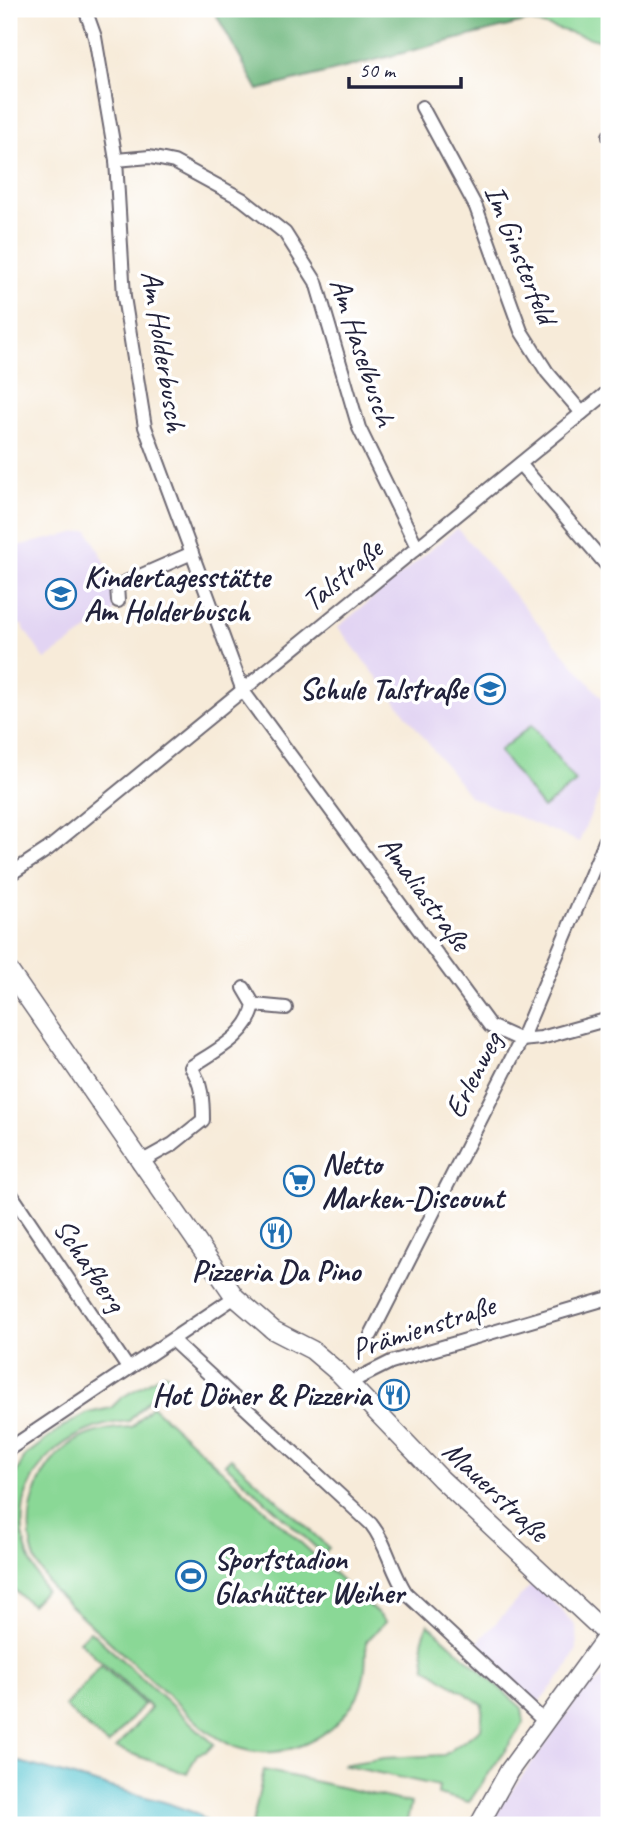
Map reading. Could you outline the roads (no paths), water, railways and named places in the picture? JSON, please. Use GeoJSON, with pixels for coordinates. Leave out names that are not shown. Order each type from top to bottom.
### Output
{"type":"FeatureCollection","features":[{"type":"Feature","properties":{"kind":"street","name":"Am Holderbusch"},"geometry":{"type":"LineString","coordinates":[[85,9],[95,37],[116,160],[124,297],[145,427],[243,691]]}},
{"type":"Feature","properties":{"kind":"street","name":"Im Ginsterfeld"},"geometry":{"type":"LineString","coordinates":[[422,107],[476,207],[521,331],[547,372],[582,413]]}},
{"type":"Feature","properties":{"kind":"street","name":"Am Haselbusch"},"geometry":{"type":"LineString","coordinates":[[116,160],[150,156],[174,162],[242,199],[285,233],[316,282],[359,428],[417,547]]}},
{"type":"Feature","properties":{"kind":"street","name":"Talstraße"},"geometry":{"type":"LineString","coordinates":[[9,875],[48,849],[183,736],[243,691],[609,391]]}},
{"type":"Feature","properties":{"kind":"street"},"geometry":{"type":"LineString","coordinates":[[520,464],[609,568]]}},
{"type":"Feature","properties":{"kind":"street"},"geometry":{"type":"LineString","coordinates":[[118,601],[117,586],[192,552]]}},
{"type":"Feature","properties":{"kind":"street","name":"Amaliastraße"},"geometry":{"type":"LineString","coordinates":[[243,691],[491,1026],[521,1040]]}},
{"type":"Feature","properties":{"kind":"street","name":"Erlenweg"},"geometry":{"type":"LineString","coordinates":[[371,1335],[521,1040],[609,832]]}},
{"type":"Feature","properties":{"kind":"street","name":"Prämienstraße"},"geometry":{"type":"LineString","coordinates":[[9,971],[139,1163],[235,1297],[273,1330],[312,1350],[349,1382],[391,1362],[609,1298]]}},
{"type":"Feature","properties":{"kind":"street"},"geometry":{"type":"LineString","coordinates":[[139,1163],[173,1144],[204,1120],[203,1094],[199,1079],[191,1067],[238,1034],[249,1021],[254,1004],[244,988]]}},
{"type":"Feature","properties":{"kind":"street"},"geometry":{"type":"LineString","coordinates":[[254,1004],[286,1008]]}},
{"type":"Feature","properties":{"kind":"street"},"geometry":{"type":"LineString","coordinates":[[521,1040],[541,1038],[609,1019]]}},
{"type":"Feature","properties":{"kind":"street","name":"Schafberg"},"geometry":{"type":"LineString","coordinates":[[9,1191],[128,1368]]}},
{"type":"Feature","properties":{"kind":"street"},"geometry":{"type":"LineString","coordinates":[[9,1449],[235,1297]]}},
{"type":"Feature","properties":{"kind":"street"},"geometry":{"type":"LineString","coordinates":[[172,1340],[371,1524],[385,1546],[394,1573],[406,1592],[544,1721]]}},
{"type":"Feature","properties":{"kind":"street","name":"Mauerstraße"},"geometry":{"type":"LineString","coordinates":[[349,1382],[441,1479],[609,1635]]}},
{"type":"Feature","properties":{"kind":"street"},"geometry":{"type":"LineString","coordinates":[[479,1825],[509,1771],[609,1635]]}},
{"type":"Feature","properties":{"kind":"water"},"geometry":{"type":"Polygon","coordinates":[[[9,1759],[164,1802],[198,1814],[210,1825],[9,1825],[9,1759]]]}},
{"type":"Feature","properties":{"kind":"place","name":"Kindertagesstätte Am Holderbusch"},"geometry":{"type":"Point","coordinates":[61,594]}},
{"type":"Feature","properties":{"kind":"place","name":"Schule Talstraße"},"geometry":{"type":"Point","coordinates":[490,689]}},
{"type":"Feature","properties":{"kind":"place","name":"Netto Marken-Discount"},"geometry":{"type":"Point","coordinates":[299,1181]}},
{"type":"Feature","properties":{"kind":"place","name":"Pizzeria Da Pino"},"geometry":{"type":"Point","coordinates":[276,1233]}},
{"type":"Feature","properties":{"kind":"place","name":"Hot Döner & Pizzeria"},"geometry":{"type":"Point","coordinates":[394,1395]}},
{"type":"Feature","properties":{"kind":"place","name":"Sportstadion Glashütter Weiher"},"geometry":{"type":"Point","coordinates":[191,1576]}}]}
